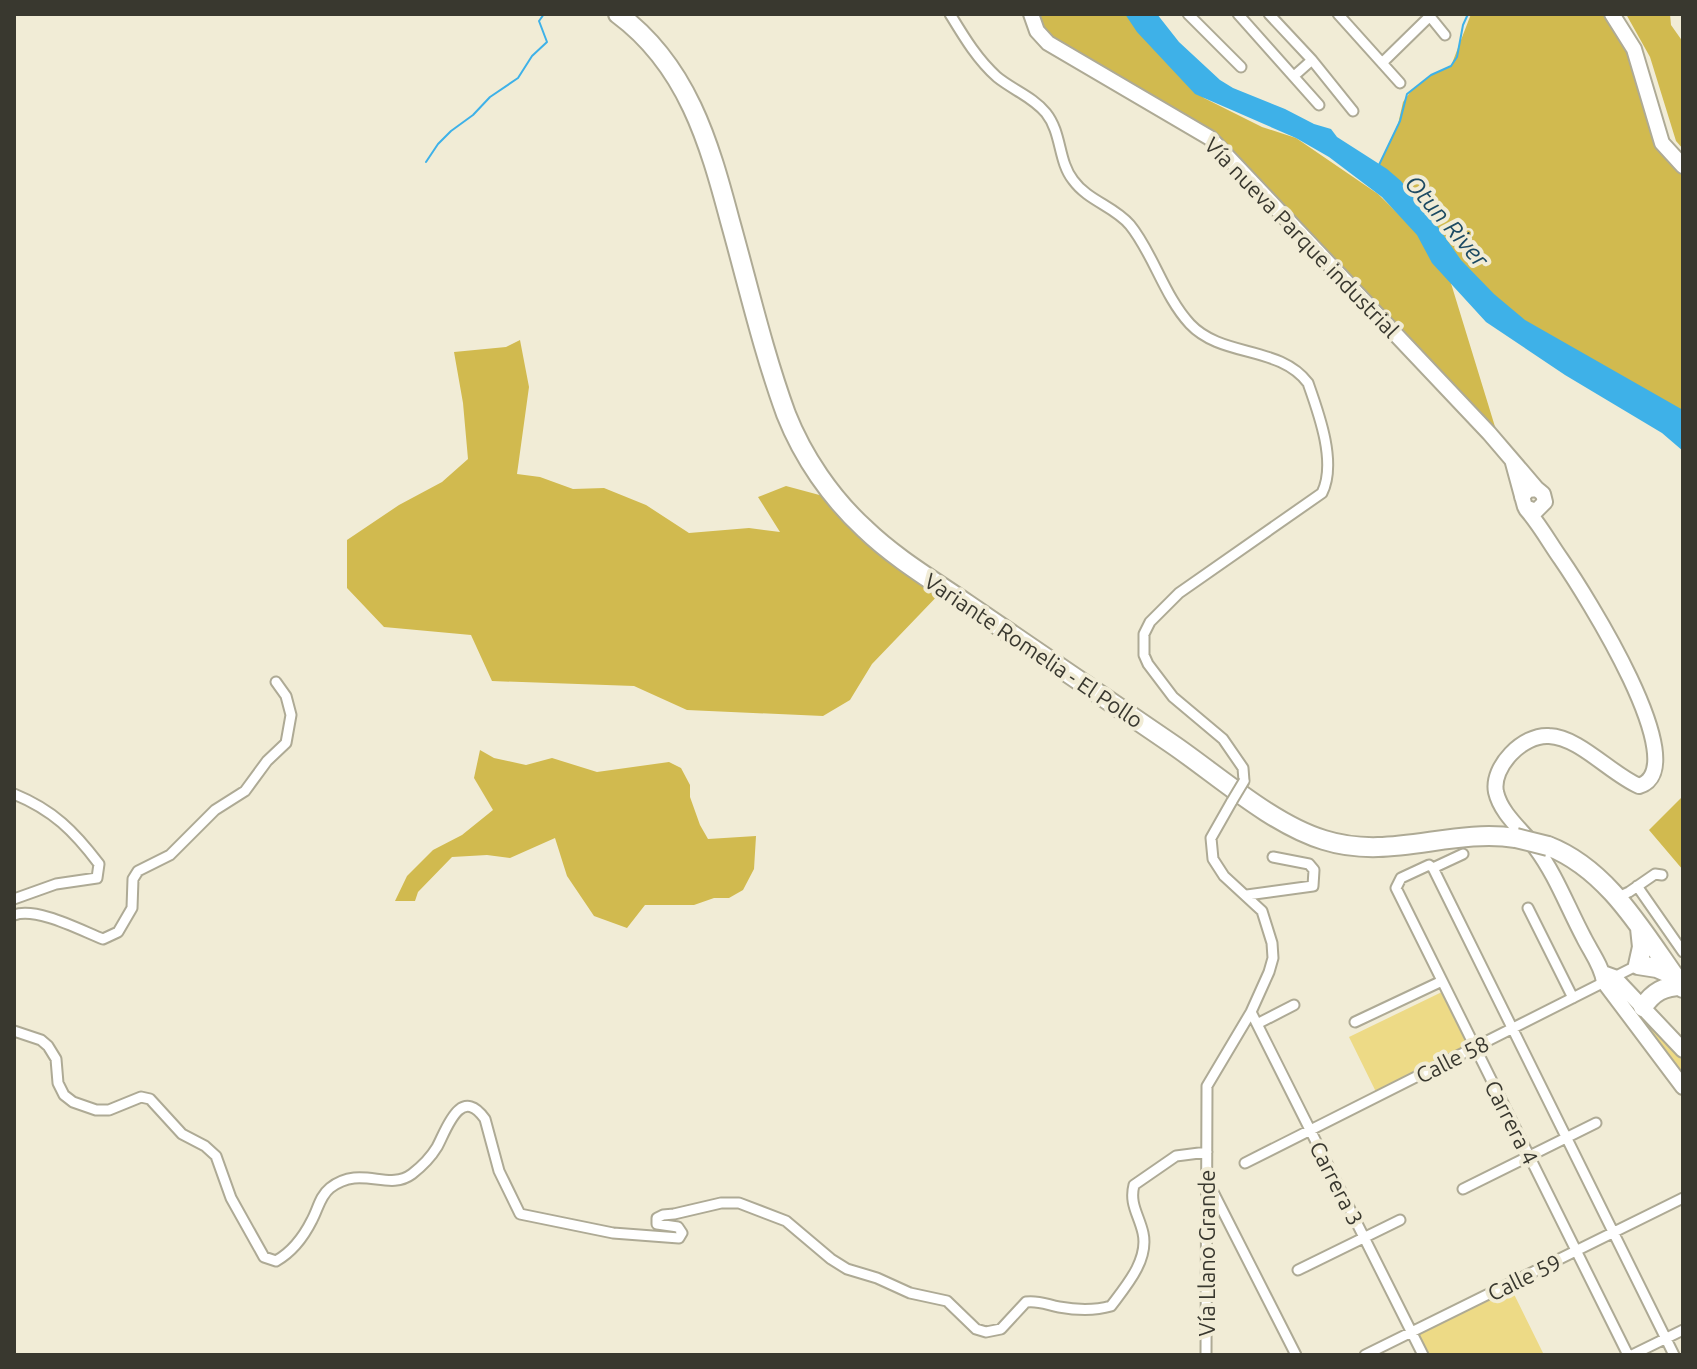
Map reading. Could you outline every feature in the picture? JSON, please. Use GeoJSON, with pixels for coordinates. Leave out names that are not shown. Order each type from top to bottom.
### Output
{"type":"FeatureCollection","features":[{"type":"Feature","properties":{"kind":"highway","name":"Variante Romelia - El Pollo"},"geometry":{"type":"LineString","coordinates":[[625,19],[669,64],[686,92],[702,126],[787,415],[813,466],[838,500],[866,530],[1002,629],[1250,799],[1310,836],[1350,847],[1378,849],[1487,835],[1548,846],[1576,859],[1616,898],[1680,983]]}},
{"type":"Feature","properties":{"kind":"highway"},"geometry":{"type":"LineString","coordinates":[[1640,928],[1642,947],[1638,965],[1657,968],[1680,983]]}},
{"type":"Feature","properties":{"kind":"highway"},"geometry":{"type":"LineString","coordinates":[[1643,1007],[1655,993],[1680,983]]}},
{"type":"Feature","properties":{"kind":"main road","name":"Vía nueva Parque industrial"},"geometry":{"type":"LineString","coordinates":[[1031,14],[1037,31],[1048,43],[1210,138],[1489,433],[1512,463],[1525,473],[1544,496],[1549,525],[1545,532]]}},
{"type":"Feature","properties":{"kind":"main road"},"geometry":{"type":"LineString","coordinates":[[1612,14],[1634,49],[1662,143],[1683,166]]}},
{"type":"Feature","properties":{"kind":"main road","name":"Vía nueva Parque industrial"},"geometry":{"type":"LineString","coordinates":[[1512,463],[1524,503],[1620,640],[1647,690],[1667,750],[1663,769],[1658,776],[1652,783],[1639,786],[1566,741],[1548,735],[1530,740],[1511,754],[1498,770],[1496,791],[1503,808],[1556,876],[1583,937],[1607,977]]}},
{"type":"Feature","properties":{"kind":"main road"},"geometry":{"type":"LineString","coordinates":[[1537,489],[1528,490],[1524,503],[1536,511],[1544,504]]}},
{"type":"Feature","properties":{"kind":"main road"},"geometry":{"type":"LineString","coordinates":[[1607,977],[1643,1007],[1683,1050]]}},
{"type":"Feature","properties":{"kind":"main road"},"geometry":{"type":"LineString","coordinates":[[1607,977],[1683,1087]]}},
{"type":"Feature","properties":{"kind":"street","name":"Vía Llano Grande"},"geometry":{"type":"LineString","coordinates":[[950,14],[984,64],[1044,111],[1057,131],[1065,167],[1072,180],[1090,197],[1130,224],[1162,282],[1190,323],[1201,333],[1227,345],[1284,363],[1301,375],[1311,393],[1329,464],[1322,493],[1179,593],[1150,622],[1144,634],[1144,655],[1148,664],[1173,697],[1223,739],[1243,768],[1244,781],[1215,828],[1211,850],[1216,867],[1262,911],[1272,943],[1273,958],[1269,972],[1251,1012],[1207,1086],[1206,1355]]}},
{"type":"Feature","properties":{"kind":"street"},"geometry":{"type":"LineString","coordinates":[[1188,14],[1241,67]]}},
{"type":"Feature","properties":{"kind":"street"},"geometry":{"type":"LineString","coordinates":[[1238,14],[1319,105]]}},
{"type":"Feature","properties":{"kind":"street"},"geometry":{"type":"LineString","coordinates":[[1269,14],[1353,111]]}},
{"type":"Feature","properties":{"kind":"street"},"geometry":{"type":"LineString","coordinates":[[1338,14],[1400,83]]}},
{"type":"Feature","properties":{"kind":"street"},"geometry":{"type":"LineString","coordinates":[[1382,63],[1429,15],[1445,35]]}},
{"type":"Feature","properties":{"kind":"street"},"geometry":{"type":"LineString","coordinates":[[1294,76],[1312,60]]}},
{"type":"Feature","properties":{"kind":"street"},"geometry":{"type":"LineString","coordinates":[[14,915],[42,915],[103,939],[118,932],[132,908],[133,879],[138,871],[170,855],[215,810],[245,791],[267,761],[286,743],[291,715],[286,696],[276,682]]}},
{"type":"Feature","properties":{"kind":"street"},"geometry":{"type":"LineString","coordinates":[[14,794],[45,809],[75,833],[99,864],[97,878],[56,884],[14,899]]}},
{"type":"Feature","properties":{"kind":"street"},"geometry":{"type":"LineString","coordinates":[[1463,854],[1433,868],[1674,1355]]}},
{"type":"Feature","properties":{"kind":"street"},"geometry":{"type":"LineString","coordinates":[[1247,895],[1313,886],[1314,870],[1309,864],[1273,857]]}},
{"type":"Feature","properties":{"kind":"street","name":"Carrera 4"},"geometry":{"type":"LineString","coordinates":[[1433,868],[1429,865],[1401,878],[1396,888],[1630,1355]]}},
{"type":"Feature","properties":{"kind":"street"},"geometry":{"type":"LineString","coordinates":[[1616,898],[1655,874],[1662,875]]}},
{"type":"Feature","properties":{"kind":"street"},"geometry":{"type":"LineString","coordinates":[[1637,886],[1683,952]]}},
{"type":"Feature","properties":{"kind":"street"},"geometry":{"type":"LineString","coordinates":[[1528,908],[1573,998]]}},
{"type":"Feature","properties":{"kind":"street","name":"Calle 58"},"geometry":{"type":"LineString","coordinates":[[1245,1163],[1573,998],[1607,977],[1659,954]]}},
{"type":"Feature","properties":{"kind":"street"},"geometry":{"type":"LineString","coordinates":[[1355,1022],[1442,981]]}},
{"type":"Feature","properties":{"kind":"street"},"geometry":{"type":"LineString","coordinates":[[1257,1024],[1294,1005]]}},
{"type":"Feature","properties":{"kind":"street","name":"Carrera 3"},"geometry":{"type":"LineString","coordinates":[[1251,1012],[1423,1355]]}},
{"type":"Feature","properties":{"kind":"street"},"geometry":{"type":"LineString","coordinates":[[14,1031],[20,1031],[48,1046],[56,1059],[58,1083],[64,1095],[73,1102],[96,1110],[109,1110],[141,1097],[150,1099],[182,1134],[205,1146],[216,1156],[231,1198],[264,1257],[276,1261],[288,1254],[299,1240],[328,1189],[354,1176],[400,1180],[409,1176],[428,1160],[449,1119],[459,1110],[468,1108],[480,1112],[485,1119],[499,1171],[520,1214],[613,1233],[679,1238],[682,1233],[678,1227],[657,1224],[657,1218],[721,1203],[739,1203],[786,1221],[847,1269],[910,1293],[947,1301],[976,1329],[986,1332],[1001,1329],[1026,1302],[1095,1310],[1111,1306],[1137,1269],[1143,1253],[1144,1235],[1131,1200],[1134,1185],[1176,1156],[1207,1152]]}},
{"type":"Feature","properties":{"kind":"street"},"geometry":{"type":"LineString","coordinates":[[1463,1189],[1596,1123]]}},
{"type":"Feature","properties":{"kind":"street"},"geometry":{"type":"LineString","coordinates":[[1206,1179],[1296,1355]]}},
{"type":"Feature","properties":{"kind":"street","name":"Calle 59"},"geometry":{"type":"LineString","coordinates":[[1365,1355],[1683,1198]]}},
{"type":"Feature","properties":{"kind":"street"},"geometry":{"type":"LineString","coordinates":[[1298,1270],[1400,1220]]}},
{"type":"Feature","properties":{"kind":"street"},"geometry":{"type":"LineString","coordinates":[[1630,1355],[1683,1330]]}},
{"type":"Feature","properties":{"kind":"shaded area"},"geometry":{"type":"Polygon","coordinates":[[[1032,14],[1131,14],[1204,98],[1262,127],[1296,138],[1378,194],[1432,247],[1374,175],[1398,124],[1403,102],[1411,91],[1431,75],[1451,66],[1471,14],[1609,14],[1634,49],[1662,143],[1683,164],[1683,427],[1580,368],[1442,254],[1500,443],[1210,138],[1048,43],[1032,14]]]}},
{"type":"Feature","properties":{"kind":"shaded area"},"geometry":{"type":"Polygon","coordinates":[[[1626,14],[1670,14],[1671,25],[1683,42],[1683,149],[1676,141],[1650,57],[1626,14]]]}},
{"type":"Feature","properties":{"kind":"shaded area"},"geometry":{"type":"Polygon","coordinates":[[[520,340],[529,387],[517,474],[540,477],[573,489],[604,488],[646,505],[689,533],[749,528],[780,532],[758,497],[786,486],[838,500],[944,589],[872,664],[850,700],[823,716],[687,710],[634,686],[492,681],[471,635],[384,627],[347,588],[347,540],[399,505],[442,482],[468,459],[454,352],[506,347],[520,340]]]}},
{"type":"Feature","properties":{"kind":"shaded area"},"geometry":{"type":"Polygon","coordinates":[[[480,750],[494,758],[526,765],[552,758],[597,772],[669,762],[681,768],[690,785],[690,797],[708,839],[756,836],[754,869],[743,890],[729,898],[714,898],[694,905],[645,905],[627,928],[594,916],[567,876],[555,838],[510,858],[487,855],[452,857],[418,892],[415,901],[395,901],[407,876],[433,850],[462,835],[493,810],[474,778],[480,750]]]}},
{"type":"Feature","properties":{"kind":"shaded area"},"geometry":{"type":"Polygon","coordinates":[[[1683,796],[1683,870],[1649,830],[1683,796]]]}},
{"type":"Feature","properties":{"kind":"shaded area"},"geometry":{"type":"Polygon","coordinates":[[[1614,977],[1683,1050],[1683,1087],[1605,982],[1614,977]]]}},
{"type":"Feature","properties":{"kind":"shaded area"},"geometry":{"type":"Polygon","coordinates":[[[1446,990],[1474,1048],[1378,1096],[1349,1037],[1446,990]]]}},
{"type":"Feature","properties":{"kind":"shaded area"},"geometry":{"type":"Polygon","coordinates":[[[1509,1284],[1544,1355],[1423,1355],[1412,1332],[1509,1284]]]}},
{"type":"Feature","properties":{"kind":"water"},"geometry":{"type":"Polygon","coordinates":[[[1125,14],[1157,14],[1179,42],[1220,80],[1331,129],[1337,137],[1387,169],[1433,220],[1461,260],[1525,320],[1683,410],[1683,451],[1662,433],[1565,375],[1486,322],[1432,263],[1417,235],[1382,197],[1329,157],[1296,138],[1195,94],[1137,32],[1125,14]]]}},
{"type":"Feature","properties":{"kind":"waterway"},"geometry":{"type":"LineString","coordinates":[[426,162],[451,131],[490,97],[518,78],[532,56],[547,42],[539,21],[544,14]]}},
{"type":"Feature","properties":{"kind":"waterway"},"geometry":{"type":"LineString","coordinates":[[1378,167],[1400,121],[1407,94],[1431,75],[1451,66],[1457,57],[1468,14]]}},
{"type":"Feature","properties":{"kind":"water label","name":"Otun River"},"geometry":{"type":"Point","coordinates":[1447,221]}}]}
